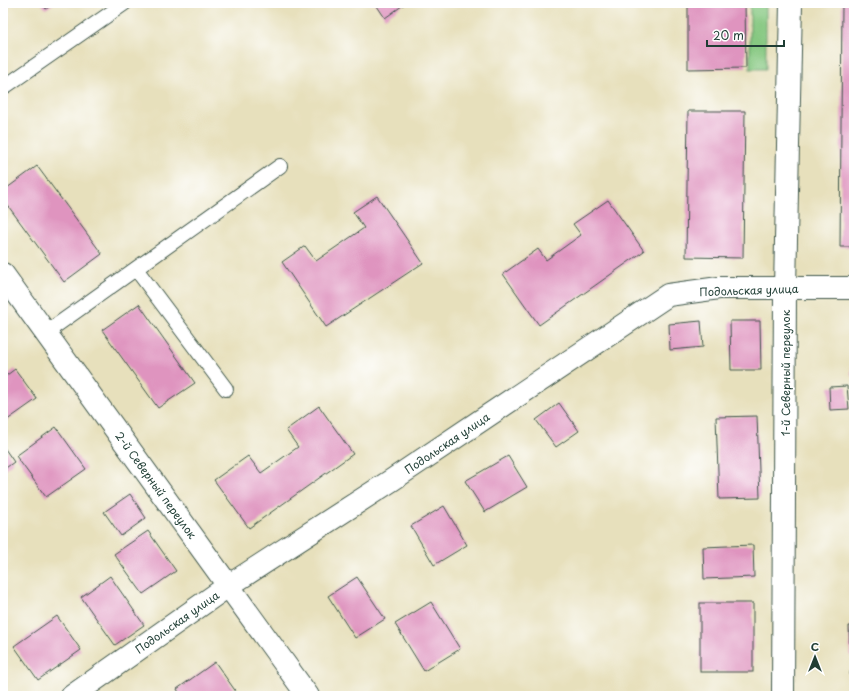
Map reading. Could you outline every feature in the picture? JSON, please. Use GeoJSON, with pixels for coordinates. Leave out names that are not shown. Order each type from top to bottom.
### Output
{"type":"FeatureCollection","features":[{"type":"Feature","properties":{"kind":"street","name":"1-й Северный переулок"},"geometry":{"type":"LineString","coordinates":[[783,696],[785,288],[791,3]]}},
{"type":"Feature","properties":{"kind":"street","name":"2-й Северный переулок"},"geometry":{"type":"LineString","coordinates":[[3,274],[47,332],[308,696]]}},
{"type":"Feature","properties":{"kind":"street","name":"Подольская улица"},"geometry":{"type":"LineString","coordinates":[[72,696],[228,586],[392,480],[668,295],[719,288],[854,288]]}},
{"type":"Feature","properties":{"kind":"lane"},"geometry":{"type":"LineString","coordinates":[[3,88],[125,3]]}},
{"type":"Feature","properties":{"kind":"lane"},"geometry":{"type":"LineString","coordinates":[[47,332],[280,166]]}},
{"type":"Feature","properties":{"kind":"lane"},"geometry":{"type":"LineString","coordinates":[[136,269],[226,389]]}},
{"type":"Feature","properties":{"kind":"green space"},"geometry":{"type":"Polygon","coordinates":[[[750,3],[766,3],[766,69],[750,69],[750,3]]]}},
{"type":"Feature","properties":{"kind":"building"},"geometry":{"type":"Polygon","coordinates":[[[41,3],[54,3],[46,9],[41,3]]]}},
{"type":"Feature","properties":{"kind":"building"},"geometry":{"type":"Polygon","coordinates":[[[375,3],[406,3],[385,18],[375,3]]]}},
{"type":"Feature","properties":{"kind":"building"},"geometry":{"type":"Polygon","coordinates":[[[688,3],[745,3],[746,68],[688,69],[688,3]]]}},
{"type":"Feature","properties":{"kind":"building"},"geometry":{"type":"Polygon","coordinates":[[[842,3],[854,3],[854,247],[840,247],[842,3]]]}},
{"type":"Feature","properties":{"kind":"building"},"geometry":{"type":"Polygon","coordinates":[[[688,111],[745,111],[743,258],[686,257],[688,111]]]}},
{"type":"Feature","properties":{"kind":"building"},"geometry":{"type":"Polygon","coordinates":[[[37,166],[102,254],[64,282],[3,199],[3,191],[37,166]]]}},
{"type":"Feature","properties":{"kind":"building"},"geometry":{"type":"Polygon","coordinates":[[[377,196],[423,263],[326,327],[282,262],[305,246],[316,261],[364,228],[353,212],[377,196]]]}},
{"type":"Feature","properties":{"kind":"building"},"geometry":{"type":"Polygon","coordinates":[[[608,200],[644,251],[539,325],[503,274],[538,249],[546,260],[581,235],[573,224],[608,200]]]}},
{"type":"Feature","properties":{"kind":"building"},"geometry":{"type":"Polygon","coordinates":[[[139,304],[195,383],[158,408],[102,330],[139,304]]]}},
{"type":"Feature","properties":{"kind":"building"},"geometry":{"type":"Polygon","coordinates":[[[852,319],[854,319],[854,376],[851,376],[852,319]]]}},
{"type":"Feature","properties":{"kind":"building"},"geometry":{"type":"Polygon","coordinates":[[[701,321],[703,347],[670,350],[669,324],[701,321]]]}},
{"type":"Feature","properties":{"kind":"building"},"geometry":{"type":"Polygon","coordinates":[[[730,321],[760,321],[761,370],[731,370],[730,321]]]}},
{"type":"Feature","properties":{"kind":"building"},"geometry":{"type":"Polygon","coordinates":[[[15,369],[37,399],[3,423],[3,378],[15,369]]]}},
{"type":"Feature","properties":{"kind":"building"},"geometry":{"type":"Polygon","coordinates":[[[847,386],[849,409],[830,410],[829,387],[847,386]]]}},
{"type":"Feature","properties":{"kind":"building"},"geometry":{"type":"Polygon","coordinates":[[[559,403],[579,431],[556,447],[536,420],[559,403]]]}},
{"type":"Feature","properties":{"kind":"building"},"geometry":{"type":"Polygon","coordinates":[[[319,406],[353,454],[249,528],[214,480],[248,456],[261,473],[298,447],[286,430],[319,406]]]}},
{"type":"Feature","properties":{"kind":"building"},"geometry":{"type":"Polygon","coordinates":[[[757,416],[760,498],[719,499],[716,417],[757,416]]]}},
{"type":"Feature","properties":{"kind":"building"},"geometry":{"type":"Polygon","coordinates":[[[56,427],[86,469],[46,497],[16,456],[56,427]]]}},
{"type":"Feature","properties":{"kind":"building"},"geometry":{"type":"Polygon","coordinates":[[[3,446],[14,462],[3,470],[3,446]]]}},
{"type":"Feature","properties":{"kind":"building"},"geometry":{"type":"Polygon","coordinates":[[[508,456],[527,487],[485,512],[465,481],[508,456]]]}},
{"type":"Feature","properties":{"kind":"building"},"geometry":{"type":"Polygon","coordinates":[[[130,494],[146,518],[121,536],[104,512],[130,494]]]}},
{"type":"Feature","properties":{"kind":"building"},"geometry":{"type":"Polygon","coordinates":[[[444,506],[467,545],[434,565],[411,526],[444,506]]]}},
{"type":"Feature","properties":{"kind":"building"},"geometry":{"type":"Polygon","coordinates":[[[148,531],[176,571],[143,594],[114,554],[148,531]]]}},
{"type":"Feature","properties":{"kind":"building"},"geometry":{"type":"Polygon","coordinates":[[[753,545],[754,577],[704,579],[703,547],[753,545]]]}},
{"type":"Feature","properties":{"kind":"building"},"geometry":{"type":"Polygon","coordinates":[[[110,576],[144,625],[115,645],[81,597],[110,576]]]}},
{"type":"Feature","properties":{"kind":"building"},"geometry":{"type":"Polygon","coordinates":[[[357,577],[385,619],[355,638],[328,596],[357,577]]]}},
{"type":"Feature","properties":{"kind":"building"},"geometry":{"type":"Polygon","coordinates":[[[431,602],[460,649],[424,671],[395,624],[431,602]]]}},
{"type":"Feature","properties":{"kind":"building"},"geometry":{"type":"Polygon","coordinates":[[[700,603],[753,603],[753,672],[700,672],[700,603]]]}},
{"type":"Feature","properties":{"kind":"building"},"geometry":{"type":"Polygon","coordinates":[[[57,616],[81,650],[38,680],[14,646],[57,616]]]}},
{"type":"Feature","properties":{"kind":"building"},"geometry":{"type":"Polygon","coordinates":[[[849,626],[854,626],[854,656],[850,656],[849,626]]]}},
{"type":"Feature","properties":{"kind":"building"},"geometry":{"type":"Polygon","coordinates":[[[215,662],[239,696],[181,696],[177,689],[215,662]]]}},
{"type":"Feature","properties":{"kind":"building"},"geometry":{"type":"Polygon","coordinates":[[[850,672],[854,672],[854,696],[850,696],[850,672]]]}}]}
